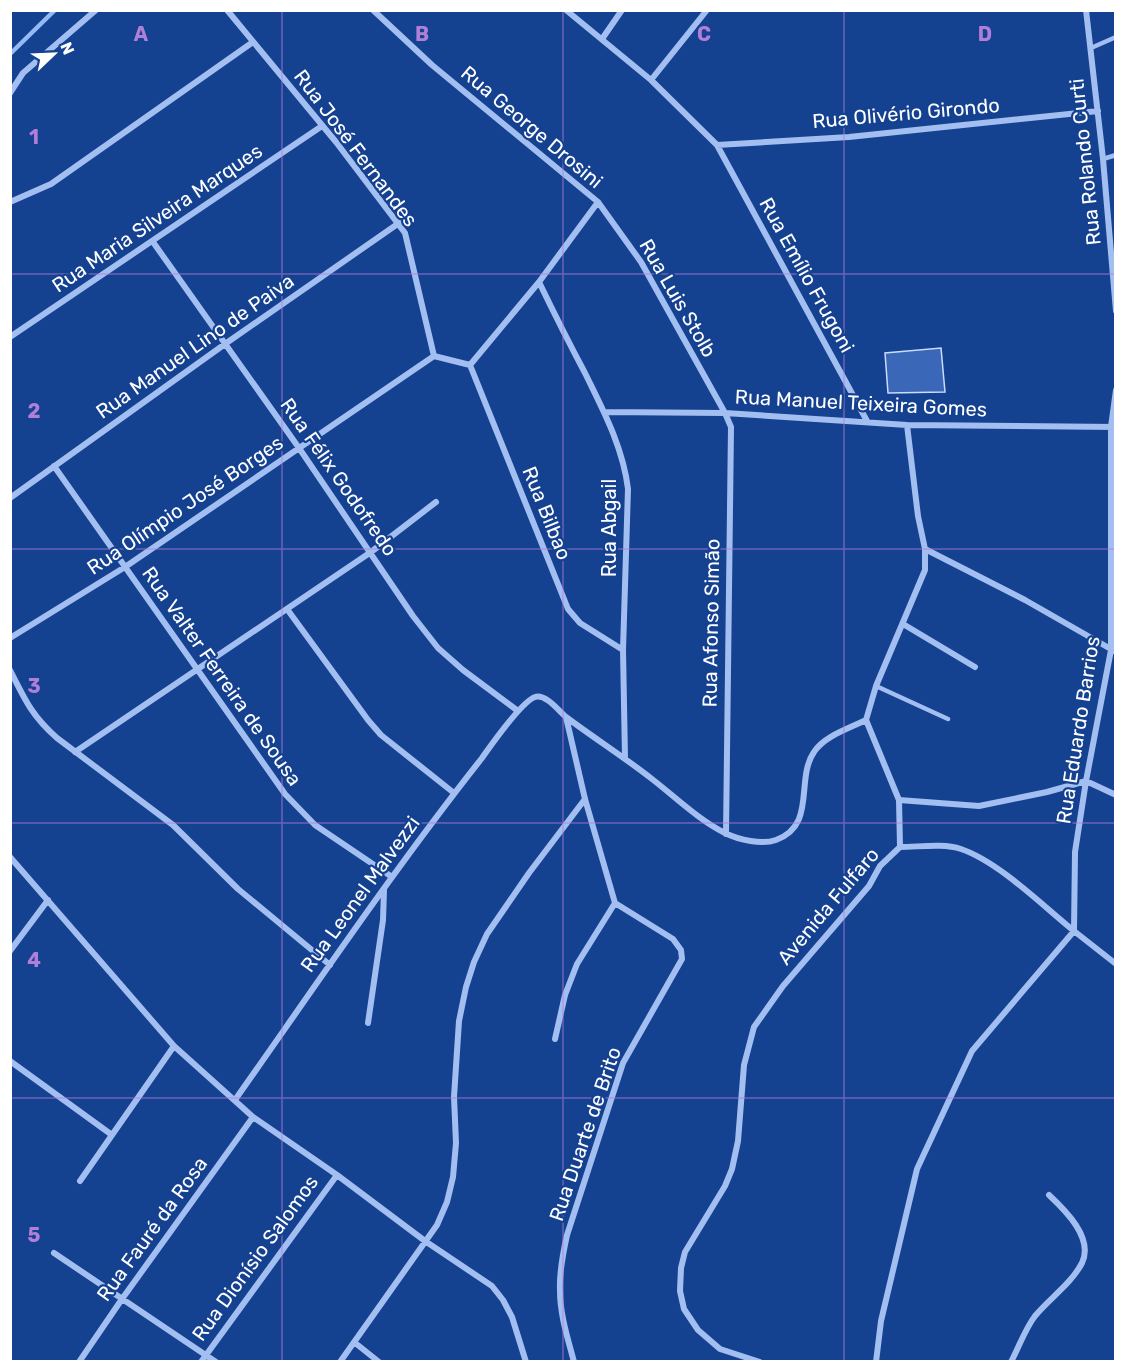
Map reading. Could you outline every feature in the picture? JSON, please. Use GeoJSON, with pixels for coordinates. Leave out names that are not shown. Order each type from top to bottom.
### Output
{"type":"FeatureCollection","features":[{"type":"Feature","properties":{"kind":"street"},"geometry":{"type":"LineString","coordinates":[[10,93],[23,73],[96,10]]}},
{"type":"Feature","properties":{"kind":"street","name":"Rua José Fernandes"},"geometry":{"type":"LineString","coordinates":[[227,10],[322,126],[405,233],[434,356]]}},
{"type":"Feature","properties":{"kind":"street","name":"Rua George Drosini"},"geometry":{"type":"LineString","coordinates":[[373,10],[399,37],[598,202],[539,282],[470,365]]}},
{"type":"Feature","properties":{"kind":"street","name":"Rua Emílio Frugoni"},"geometry":{"type":"LineString","coordinates":[[566,10],[651,80],[717,145],[867,421]]}},
{"type":"Feature","properties":{"kind":"street"},"geometry":{"type":"LineString","coordinates":[[602,39],[622,10]]}},
{"type":"Feature","properties":{"kind":"street"},"geometry":{"type":"LineString","coordinates":[[651,80],[707,10]]}},
{"type":"Feature","properties":{"kind":"street","name":"Rua Rolando Curti"},"geometry":{"type":"LineString","coordinates":[[1086,10],[1103,159],[1116,310]]}},
{"type":"Feature","properties":{"kind":"street"},"geometry":{"type":"LineString","coordinates":[[10,202],[51,184],[253,42]]}},
{"type":"Feature","properties":{"kind":"street","name":"Rua Olivério Girondo"},"geometry":{"type":"LineString","coordinates":[[717,145],[849,137],[1098,111]]}},
{"type":"Feature","properties":{"kind":"street","name":"Rua Maria Silveira Marques"},"geometry":{"type":"LineString","coordinates":[[10,337],[322,126]]}},
{"type":"Feature","properties":{"kind":"street","name":"Rua Luis Stolb"},"geometry":{"type":"LineString","coordinates":[[598,202],[641,262],[725,413]]}},
{"type":"Feature","properties":{"kind":"street","name":"Rua Manuel Lino de Paiva"},"geometry":{"type":"LineString","coordinates":[[10,498],[399,223]]}},
{"type":"Feature","properties":{"kind":"street","name":"Rua Félix Godofredo"},"geometry":{"type":"LineString","coordinates":[[153,242],[299,448],[413,616],[438,648],[463,670],[518,711]]}},
{"type":"Feature","properties":{"kind":"street","name":"Rua Abgail"},"geometry":{"type":"LineString","coordinates":[[539,282],[604,412],[621,453],[628,489],[623,650],[625,758]]}},
{"type":"Feature","properties":{"kind":"street"},"geometry":{"type":"LineString","coordinates":[[434,356],[470,365]]}},
{"type":"Feature","properties":{"kind":"street","name":"Rua Olímpio José Borges"},"geometry":{"type":"LineString","coordinates":[[10,638],[125,567],[434,356]]}},
{"type":"Feature","properties":{"kind":"street","name":"Rua Bilbao"},"geometry":{"type":"LineString","coordinates":[[470,365],[568,609],[580,623],[623,650]]}},
{"type":"Feature","properties":{"kind":"street"},"geometry":{"type":"LineString","coordinates":[[1113,427],[1116,390]]}},
{"type":"Feature","properties":{"kind":"street","name":"Rua Manuel Teixeira Gomes"},"geometry":{"type":"LineString","coordinates":[[604,412],[725,413],[907,425],[1113,427]]}},
{"type":"Feature","properties":{"kind":"street","name":"Rua Afonso Simão"},"geometry":{"type":"LineString","coordinates":[[725,413],[730,427],[726,834]]}},
{"type":"Feature","properties":{"kind":"street"},"geometry":{"type":"LineString","coordinates":[[518,711],[536,696],[541,696],[566,717],[726,834],[762,842],[775,840],[787,834],[796,826],[800,816],[814,752],[825,740],[866,720],[876,686],[925,570],[925,549],[918,516],[907,425]]}},
{"type":"Feature","properties":{"kind":"street","name":"Rua Eduardo Barrios"},"geometry":{"type":"LineString","coordinates":[[1074,931],[1075,852],[1086,781],[1113,651],[1113,427]]}},
{"type":"Feature","properties":{"kind":"street","name":"Rua Valter Ferreira de Sousa"},"geometry":{"type":"LineString","coordinates":[[54,466],[285,794],[315,825],[392,877]]}},
{"type":"Feature","properties":{"kind":"street"},"geometry":{"type":"LineString","coordinates":[[75,752],[371,552],[436,502]]}},
{"type":"Feature","properties":{"kind":"street"},"geometry":{"type":"LineString","coordinates":[[925,549],[1025,600],[1113,651]]}},
{"type":"Feature","properties":{"kind":"street"},"geometry":{"type":"LineString","coordinates":[[287,609],[381,735],[454,793]]}},
{"type":"Feature","properties":{"kind":"street"},"geometry":{"type":"LineString","coordinates":[[903,624],[975,668]]}},
{"type":"Feature","properties":{"kind":"street"},"geometry":{"type":"LineString","coordinates":[[10,670],[28,708],[41,723],[75,752],[173,825],[238,889],[330,964]]}},
{"type":"Feature","properties":{"kind":"street","name":"Rua Leonel Malvezzi"},"geometry":{"type":"LineString","coordinates":[[235,1100],[392,877],[518,711]]}},
{"type":"Feature","properties":{"kind":"street"},"geometry":{"type":"LineString","coordinates":[[555,1039],[565,995],[577,964],[615,903],[585,799],[566,717]]}},
{"type":"Feature","properties":{"kind":"street","name":"Avenida Fulfaro"},"geometry":{"type":"LineString","coordinates":[[760,1362],[720,1349],[698,1330],[684,1309],[680,1291],[681,1268],[685,1252],[725,1186],[732,1169],[738,1141],[744,1065],[754,1027],[783,986],[869,886],[880,866],[900,847],[899,800],[866,720]]}},
{"type":"Feature","properties":{"kind":"street"},"geometry":{"type":"LineString","coordinates":[[899,800],[979,806],[1047,792],[1086,781],[1116,795]]}},
{"type":"Feature","properties":{"kind":"street"},"geometry":{"type":"LineString","coordinates":[[340,1362],[437,1225],[447,1202],[453,1177],[456,1143],[454,1097],[459,1021],[474,962],[493,925],[585,799]]}},
{"type":"Feature","properties":{"kind":"street"},"geometry":{"type":"LineString","coordinates":[[900,847],[959,848],[975,856],[1001,872],[1116,964]]}},
{"type":"Feature","properties":{"kind":"street"},"geometry":{"type":"LineString","coordinates":[[10,857],[174,1046],[253,1117],[337,1175],[425,1241],[492,1286],[512,1317],[526,1362]]}},
{"type":"Feature","properties":{"kind":"street"},"geometry":{"type":"LineString","coordinates":[[368,1023],[383,920],[384,889]]}},
{"type":"Feature","properties":{"kind":"street"},"geometry":{"type":"LineString","coordinates":[[10,951],[48,900]]}},
{"type":"Feature","properties":{"kind":"street","name":"Rua Duarte de Brito"},"geometry":{"type":"LineString","coordinates":[[574,1362],[563,1319],[560,1292],[561,1263],[567,1235],[623,1063],[682,959],[681,950],[673,939],[615,903]]}},
{"type":"Feature","properties":{"kind":"street"},"geometry":{"type":"LineString","coordinates":[[876,1362],[881,1321],[917,1169],[972,1051],[1074,931]]}},
{"type":"Feature","properties":{"kind":"street"},"geometry":{"type":"LineString","coordinates":[[80,1181],[174,1046]]}},
{"type":"Feature","properties":{"kind":"street"},"geometry":{"type":"LineString","coordinates":[[10,1060],[112,1135]]}},
{"type":"Feature","properties":{"kind":"street","name":"Rua Fauré da Rosa"},"geometry":{"type":"LineString","coordinates":[[79,1362],[253,1117]]}},
{"type":"Feature","properties":{"kind":"street","name":"Rua Dionísio Salomos"},"geometry":{"type":"LineString","coordinates":[[201,1362],[337,1175]]}},
{"type":"Feature","properties":{"kind":"street"},"geometry":{"type":"LineString","coordinates":[[1011,1362],[1034,1317],[1083,1262],[1084,1248],[1081,1234],[1060,1206],[1049,1196]]}},
{"type":"Feature","properties":{"kind":"street"},"geometry":{"type":"LineString","coordinates":[[54,1253],[216,1362]]}},
{"type":"Feature","properties":{"kind":"street"},"geometry":{"type":"LineString","coordinates":[[354,1342],[378,1362]]}},
{"type":"Feature","properties":{"kind":"lane"},"geometry":{"type":"LineString","coordinates":[[1091,48],[1116,37]]}},
{"type":"Feature","properties":{"kind":"lane"},"geometry":{"type":"LineString","coordinates":[[1103,159],[1116,155]]}},
{"type":"Feature","properties":{"kind":"lane"},"geometry":{"type":"LineString","coordinates":[[876,686],[948,718]]}},
{"type":"Feature","properties":{"kind":"building"},"geometry":{"type":"Polygon","coordinates":[[[941,348],[945,392],[888,393],[885,353],[941,348]]]}},
{"type":"Feature","properties":{"kind":"waterway"},"geometry":{"type":"LineString","coordinates":[[10,54],[55,10]]}}]}
